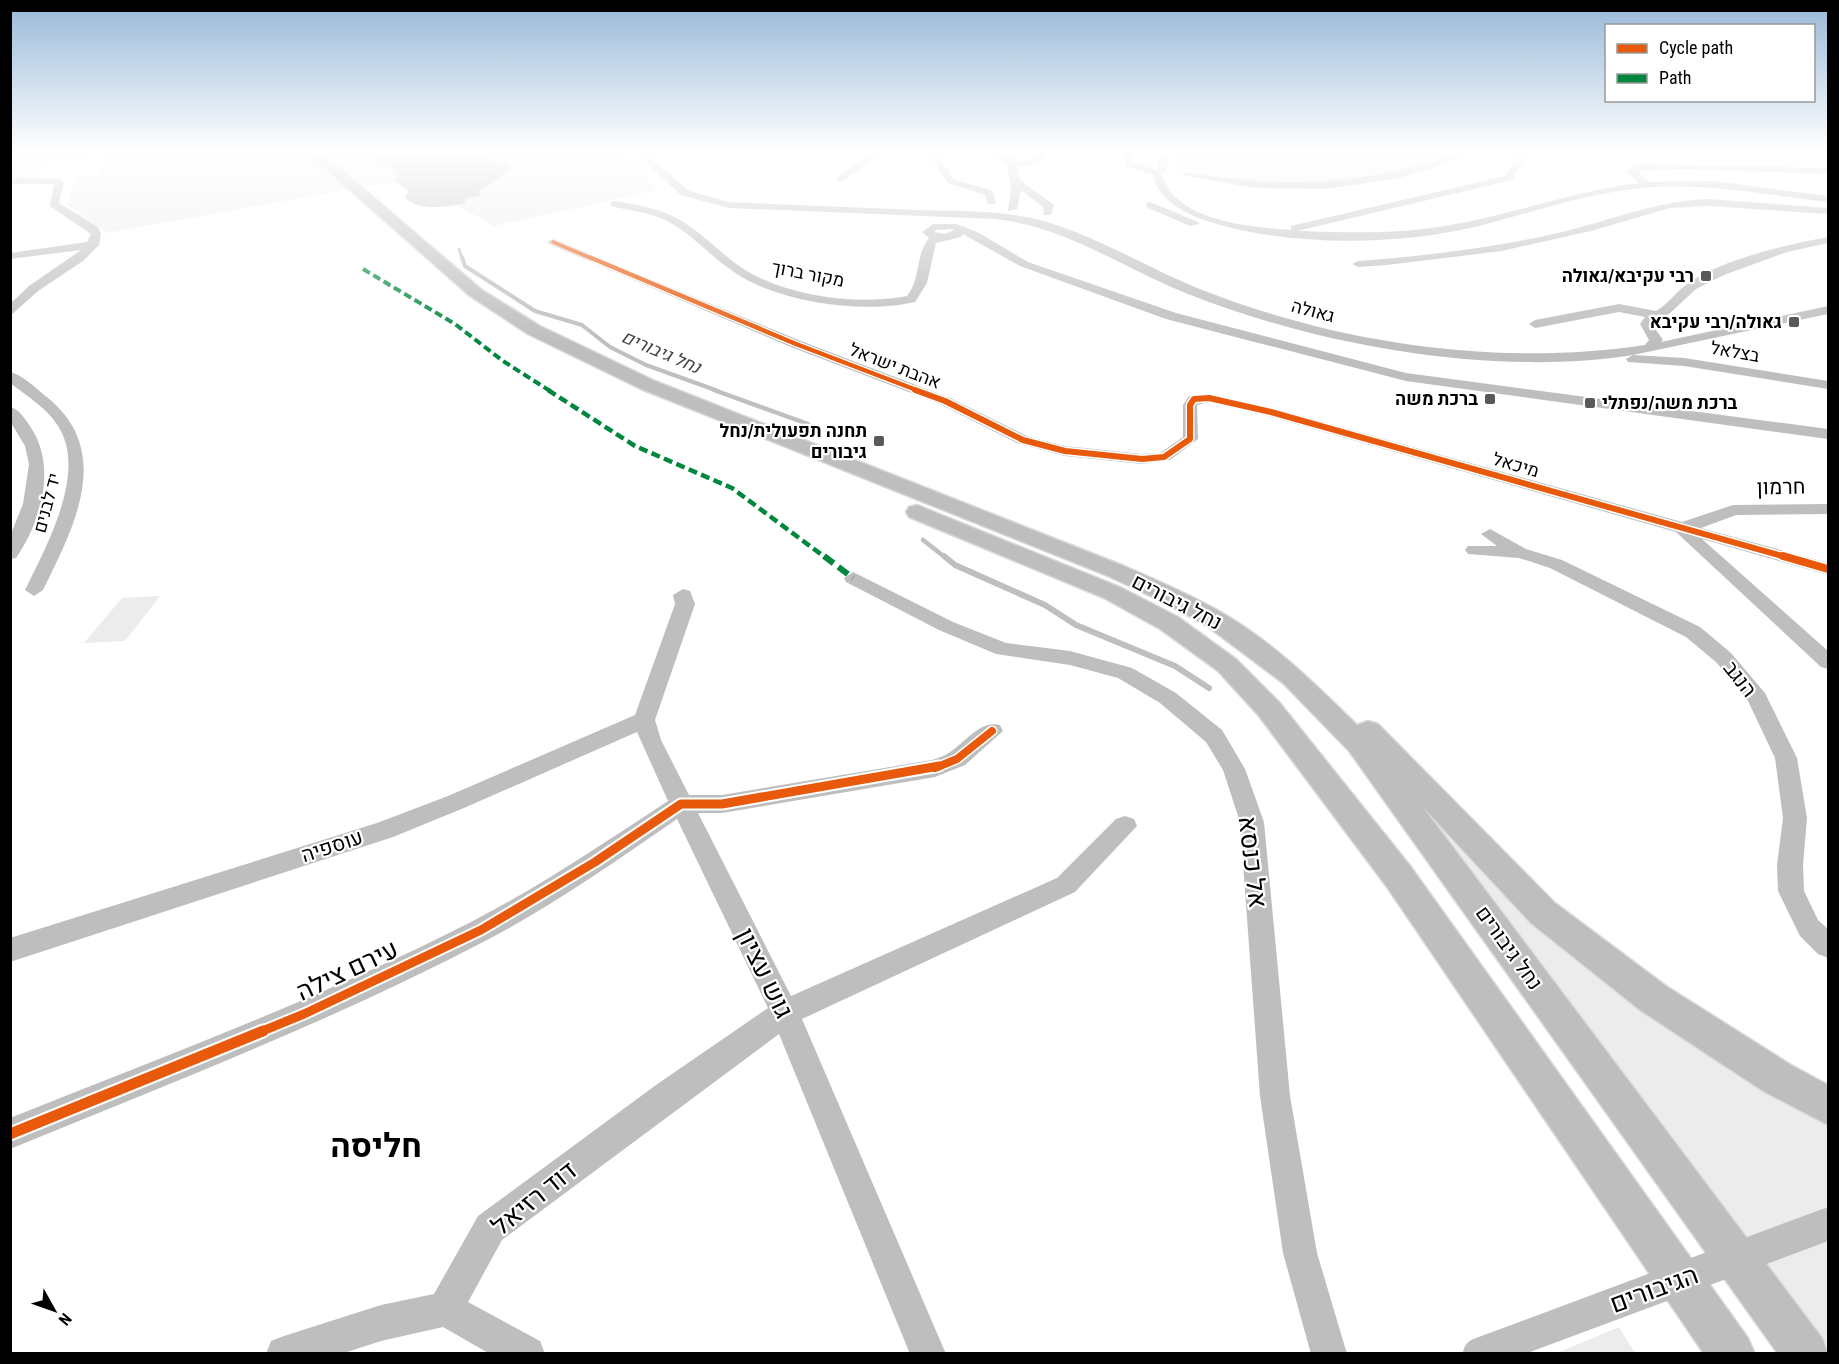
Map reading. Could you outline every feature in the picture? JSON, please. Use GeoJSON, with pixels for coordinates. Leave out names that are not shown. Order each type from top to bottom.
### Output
{"type":"FeatureCollection","features":[{"type":"Feature","properties":{"kind":"main road","name":"נחל גיבורים"},"geometry":{"type":"LineString","coordinates":[[367,217],[461,301],[500,329],[563,365],[669,412],[1113,593],[1169,623],[1227,665],[1269,709],[1399,877],[1732,1353]]}},
{"type":"Feature","properties":{"kind":"main road","name":"נחל גיבורים"},"geometry":{"type":"LineString","coordinates":[[388,217],[476,293],[534,330],[659,389],[1116,571],[1216,620],[1292,677],[1359,744],[1806,1353]]}},
{"type":"Feature","properties":{"kind":"main road"},"geometry":{"type":"LineString","coordinates":[[1235,633],[1323,693],[1366,730],[1543,913],[1653,998],[1768,1072],[1828,1106]]}},
{"type":"Feature","properties":{"kind":"street"},"geometry":{"type":"LineString","coordinates":[[10,312],[30,291],[77,261],[93,245],[96,234],[94,229],[74,217]]}},
{"type":"Feature","properties":{"kind":"street","name":"מקור ברוך"},"geometry":{"type":"LineString","coordinates":[[669,217],[680,222],[738,270],[758,282],[817,297],[865,303],[889,303],[911,299],[923,281],[928,243],[936,236],[956,233],[983,241],[1024,264],[1171,316],[1362,367],[1461,386],[1828,434]]}},
{"type":"Feature","properties":{"kind":"street","name":"גאולה"},"geometry":{"type":"LineString","coordinates":[[1031,217],[1060,228],[1139,267],[1224,303],[1334,336],[1425,350],[1564,358],[1619,352],[1698,338],[1828,310]]}},
{"type":"Feature","properties":{"kind":"street","name":"גאולה"},"geometry":{"type":"LineString","coordinates":[[1063,217],[1185,282],[1321,327],[1401,341],[1492,350],[1619,352]]}},
{"type":"Feature","properties":{"kind":"street"},"geometry":{"type":"LineString","coordinates":[[1176,217],[1245,238],[1366,246],[1381,242],[1379,233]]}},
{"type":"Feature","properties":{"kind":"street"},"geometry":{"type":"LineString","coordinates":[[1212,217],[1239,226],[1307,236],[1449,229],[1497,217]]}},
{"type":"Feature","properties":{"kind":"street"},"geometry":{"type":"LineString","coordinates":[[1225,217],[1289,230],[1379,233]]}},
{"type":"Feature","properties":{"kind":"street"},"geometry":{"type":"LineString","coordinates":[[1289,230],[1345,217]]}},
{"type":"Feature","properties":{"kind":"street"},"geometry":{"type":"LineString","coordinates":[[1358,264],[1440,259],[1504,248],[1588,228],[1621,217]]}},
{"type":"Feature","properties":{"kind":"street"},"geometry":{"type":"LineString","coordinates":[[1651,346],[1656,340],[1648,328],[1647,321],[1670,307],[1692,286],[1720,272],[1784,249],[1828,240]]}},
{"type":"Feature","properties":{"kind":"street","name":"אהבת ישראל"},"geometry":{"type":"LineString","coordinates":[[553,242],[796,344],[945,401],[1023,440],[1043,446],[1142,459],[1164,457],[1177,451],[1190,439],[1192,427],[1190,405],[1194,399]]}},
{"type":"Feature","properties":{"kind":"street"},"geometry":{"type":"LineString","coordinates":[[10,256],[93,245]]}},
{"type":"Feature","properties":{"kind":"street"},"geometry":{"type":"LineString","coordinates":[[1535,324],[1619,308],[1657,315]]}},
{"type":"Feature","properties":{"kind":"street"},"geometry":{"type":"LineString","coordinates":[[1648,328],[1671,336],[1698,338]]}},
{"type":"Feature","properties":{"kind":"street","name":"בצלאל"},"geometry":{"type":"LineString","coordinates":[[1564,358],[1684,362],[1828,385]]}},
{"type":"Feature","properties":{"kind":"street","name":"יד לבנים"},"geometry":{"type":"LineString","coordinates":[[10,376],[54,410],[71,434],[76,466],[70,504],[56,544],[34,590]]}},
{"type":"Feature","properties":{"kind":"street","name":"מיכאל"},"geometry":{"type":"LineString","coordinates":[[1194,399],[1209,398],[1271,412],[1828,569]]}},
{"type":"Feature","properties":{"kind":"street","name":"יד לבנים"},"geometry":{"type":"LineString","coordinates":[[10,411],[35,450],[36,481],[25,525],[10,554]]}},
{"type":"Feature","properties":{"kind":"street","name":"חרמון"},"geometry":{"type":"LineString","coordinates":[[1684,527],[1717,518],[1733,510],[1828,509]]}},
{"type":"Feature","properties":{"kind":"street"},"geometry":{"type":"LineString","coordinates":[[1684,527],[1685,533],[1828,662]]}},
{"type":"Feature","properties":{"kind":"street","name":"הנגב"},"geometry":{"type":"LineString","coordinates":[[1490,534],[1520,553],[1556,564],[1693,632],[1724,658],[1757,698],[1786,758],[1795,818],[1790,865],[1791,891],[1809,928],[1828,946]]}},
{"type":"Feature","properties":{"kind":"street"},"geometry":{"type":"LineString","coordinates":[[1474,550],[1520,553]]}},
{"type":"Feature","properties":{"kind":"street","name":"אל כנסא"},"geometry":{"type":"LineString","coordinates":[[853,578],[946,626],[1003,649],[1070,658],[1125,673],[1168,698],[1214,736],[1234,770],[1252,822],[1275,1096],[1300,1253],[1329,1353]]}},
{"type":"Feature","properties":{"kind":"street"},"geometry":{"type":"LineString","coordinates":[[644,720],[655,681],[685,604],[683,595]]}},
{"type":"Feature","properties":{"kind":"street","name":"גוש עציון"},"geometry":{"type":"LineString","coordinates":[[644,720],[650,740],[785,1013],[927,1353]]}},
{"type":"Feature","properties":{"kind":"street","name":"עוספיה"},"geometry":{"type":"LineString","coordinates":[[10,950],[384,830],[456,802],[644,720]]}},
{"type":"Feature","properties":{"kind":"street"},"geometry":{"type":"LineString","coordinates":[[681,804],[722,804],[935,768],[957,759],[992,731]]}},
{"type":"Feature","properties":{"kind":"street","name":"עירם צילה"},"geometry":{"type":"LineString","coordinates":[[10,1134],[304,1014],[481,930],[595,862],[681,804]]}},
{"type":"Feature","properties":{"kind":"street","name":"דוד רזיאל"},"geometry":{"type":"LineString","coordinates":[[445,1309],[490,1228],[667,1096],[785,1013],[1066,885],[1125,826]]}},
{"type":"Feature","properties":{"kind":"street","name":"הגיבורים"},"geometry":{"type":"LineString","coordinates":[[1479,1353],[1828,1224]]}},
{"type":"Feature","properties":{"kind":"street"},"geometry":{"type":"LineString","coordinates":[[284,1353],[381,1323],[445,1309],[527,1353]]}},
{"type":"Feature","properties":{"kind":"shaded area"},"geometry":{"type":"Polygon","coordinates":[[[84,217],[198,217],[107,233],[84,217]]]}},
{"type":"Feature","properties":{"kind":"shaded area"},"geometry":{"type":"Polygon","coordinates":[[[477,217],[536,217],[494,226],[477,217]]]}},
{"type":"Feature","properties":{"kind":"shaded area"},"geometry":{"type":"Polygon","coordinates":[[[160,596],[125,641],[84,643],[122,598],[160,596]]]}},
{"type":"Feature","properties":{"kind":"shaded area"},"geometry":{"type":"Polygon","coordinates":[[[1405,783],[1493,876],[1790,1097],[1828,1117],[1828,1347],[1713,1198],[1405,783]]]}},
{"type":"Feature","properties":{"kind":"shaded area"},"geometry":{"type":"Polygon","coordinates":[[[1619,1327],[1635,1353],[1557,1353],[1619,1327]]]}},
{"type":"Feature","properties":{"kind":"waterway","name":"נחל גיבורים"},"geometry":{"type":"LineString","coordinates":[[459,249],[462,259]]}},
{"type":"Feature","properties":{"kind":"waterway","name":"נחל גיבורים"},"geometry":{"type":"LineString","coordinates":[[462,257],[465,266],[535,311],[582,325],[610,347],[646,365],[718,391]]}},
{"type":"Feature","properties":{"kind":"waterway","name":"נחל גיבורים"},"geometry":{"type":"LineString","coordinates":[[714,390],[808,424]]}},
{"type":"Feature","properties":{"kind":"waterway"},"geometry":{"type":"LineString","coordinates":[[923,540],[946,558]]}},
{"type":"Feature","properties":{"kind":"waterway"},"geometry":{"type":"LineString","coordinates":[[944,556],[955,565],[1045,605],[1076,625],[1175,666],[1209,688]]}},
{"type":"Feature","properties":{"kind":"marked path"},"geometry":{"type":"LineString","coordinates":[[363,269],[455,324],[503,361],[635,446],[732,488],[853,578]]}},
{"type":"Feature","properties":{"kind":"cycle path"},"geometry":{"type":"LineString","coordinates":[[553,242],[796,344],[945,401],[1023,440],[1065,451],[1142,459],[1164,457],[1190,439],[1192,427],[1190,405],[1194,399],[1209,398],[1271,412],[1828,569]]}},
{"type":"Feature","properties":{"kind":"cycle path"},"geometry":{"type":"LineString","coordinates":[[10,1134],[304,1014],[481,930],[595,862],[681,804],[722,804],[935,768],[957,759],[992,731]]}},
{"type":"Feature","properties":{"kind":"place","name":"רבי עקיבא/גאולה"},"geometry":{"type":"Point","coordinates":[1706,276]}},
{"type":"Feature","properties":{"kind":"place","name":"גאולה/רבי עקיבא"},"geometry":{"type":"Point","coordinates":[1794,322]}},
{"type":"Feature","properties":{"kind":"place","name":"ברכת משה"},"geometry":{"type":"Point","coordinates":[1490,399]}},
{"type":"Feature","properties":{"kind":"place","name":"ברכת משה/נפתלי"},"geometry":{"type":"Point","coordinates":[1590,403]}},
{"type":"Feature","properties":{"kind":"place","name":"תחנה תפעולית/נחל גיבורים"},"geometry":{"type":"Point","coordinates":[879,441]}},
{"type":"Feature","properties":{"kind":"district","name":"חליסה"},"geometry":{"type":"Point","coordinates":[376,1145]}}]}
